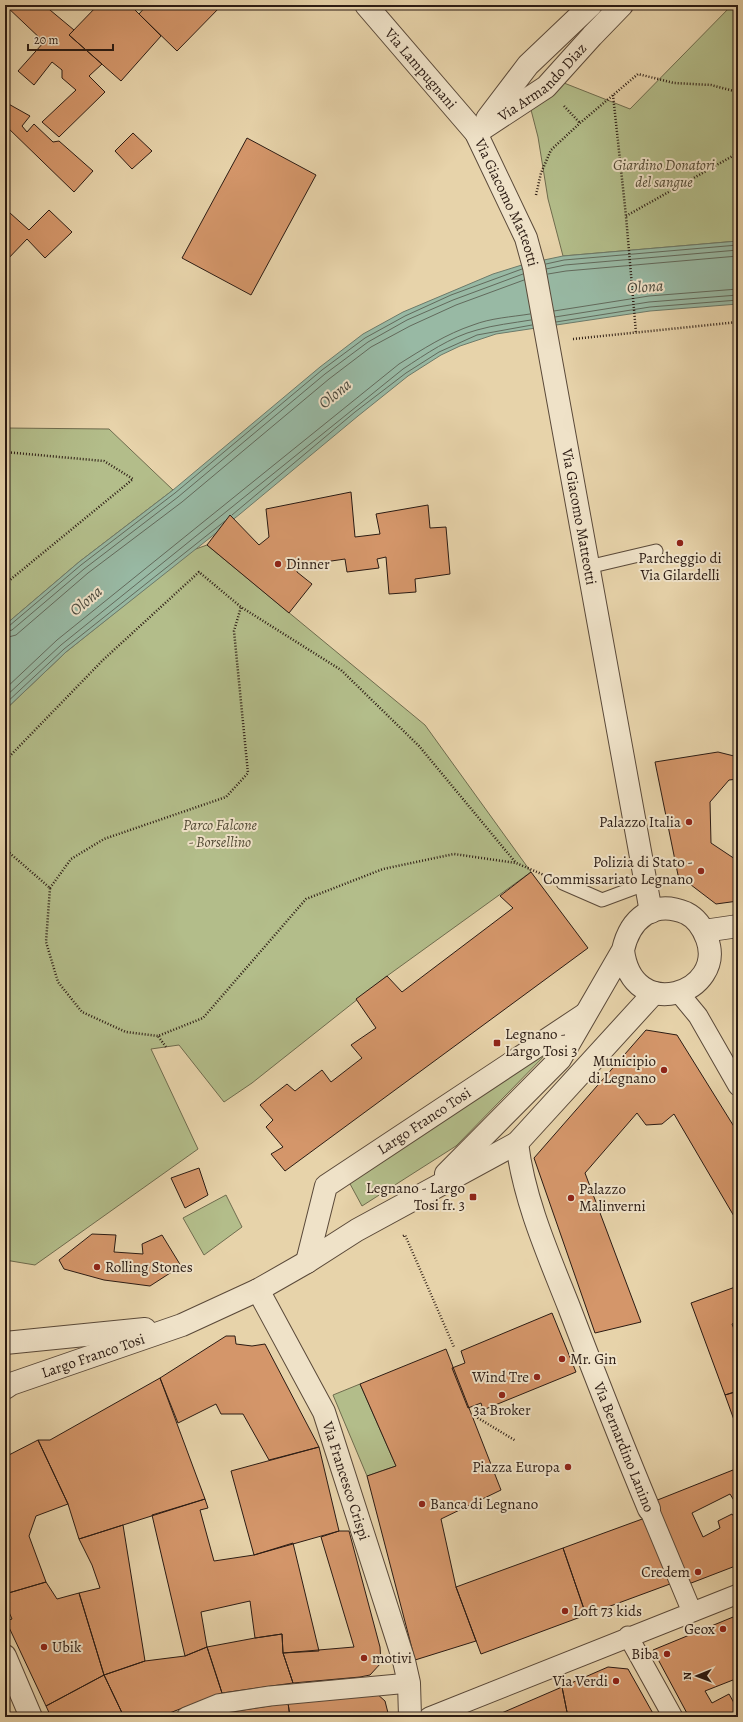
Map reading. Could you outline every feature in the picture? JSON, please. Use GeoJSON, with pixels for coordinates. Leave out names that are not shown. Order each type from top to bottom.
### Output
{"type":"FeatureCollection","features":[{"type":"Feature","properties":{"kind":"street","name":"Via Lampugnani"},"geometry":{"type":"LineString","coordinates":[[366,5],[476,133]]}},
{"type":"Feature","properties":{"kind":"street","name":"Via Armando Diaz"},"geometry":{"type":"LineString","coordinates":[[476,133],[528,65],[591,5]]}},
{"type":"Feature","properties":{"kind":"street","name":"Via Armando Diaz"},"geometry":{"type":"LineString","coordinates":[[476,133],[546,87],[622,5]]}},
{"type":"Feature","properties":{"kind":"street","name":"Via Giacomo Matteotti"},"geometry":{"type":"LineString","coordinates":[[476,133],[526,238],[534,267],[651,912]]}},
{"type":"Feature","properties":{"kind":"street","name":"Largo Franco Tosi"},"geometry":{"type":"LineString","coordinates":[[430,1190],[560,1059],[623,950],[626,936],[633,924],[651,912],[663,909],[675,910],[687,914],[696,921],[704,931]]}},
{"type":"Feature","properties":{"kind":"street"},"geometry":{"type":"LineString","coordinates":[[623,950],[625,964],[631,977],[641,987],[654,993],[667,995],[679,993],[691,987],[700,979],[706,968],[709,956],[708,943],[704,931],[738,926]]}},
{"type":"Feature","properties":{"kind":"street","name":"Largo Franco Tosi"},"geometry":{"type":"LineString","coordinates":[[5,1388],[11,1384],[182,1325],[258,1290],[307,1262],[357,1230],[517,1143],[654,993]]}},
{"type":"Feature","properties":{"kind":"street"},"geometry":{"type":"LineString","coordinates":[[679,993],[698,1016],[738,1086]]}},
{"type":"Feature","properties":{"kind":"street","name":"Largo Franco Tosi"},"geometry":{"type":"LineString","coordinates":[[307,1262],[326,1186],[547,1038],[587,1013]]}},
{"type":"Feature","properties":{"kind":"street","name":"Via Bernardino Lanino"},"geometry":{"type":"LineString","coordinates":[[517,1143],[520,1171],[536,1221],[649,1509],[692,1612]]}},
{"type":"Feature","properties":{"kind":"street","name":"Via Francesco Crispi"},"geometry":{"type":"LineString","coordinates":[[258,1290],[324,1412],[404,1661],[409,1683],[410,1717]]}},
{"type":"Feature","properties":{"kind":"street","name":"Largo Franco Tosi"},"geometry":{"type":"LineString","coordinates":[[5,1343],[182,1325]]}},
{"type":"Feature","properties":{"kind":"street"},"geometry":{"type":"LineString","coordinates":[[429,1717],[628,1636],[738,1594]]}},
{"type":"Feature","properties":{"kind":"street"},"geometry":{"type":"LineString","coordinates":[[628,1636],[673,1717]]}},
{"type":"Feature","properties":{"kind":"street"},"geometry":{"type":"LineString","coordinates":[[5,1656],[31,1717]]}},
{"type":"Feature","properties":{"kind":"street"},"geometry":{"type":"LineString","coordinates":[[186,1717],[218,1704],[270,1696],[409,1683]]}},
{"type":"Feature","properties":{"kind":"lane"},"geometry":{"type":"LineString","coordinates":[[588,567],[656,551]]}},
{"type":"Feature","properties":{"kind":"lane"},"geometry":{"type":"LineString","coordinates":[[563,883],[602,900],[645,884]]}},
{"type":"Feature","properties":{"kind":"path"},"geometry":{"type":"LineString","coordinates":[[526,238],[541,173],[551,150],[638,74],[674,83],[711,85],[738,92]]}},
{"type":"Feature","properties":{"kind":"path"},"geometry":{"type":"LineString","coordinates":[[613,95],[626,216],[636,333]]}},
{"type":"Feature","properties":{"kind":"path"},"geometry":{"type":"LineString","coordinates":[[626,216],[738,153]]}},
{"type":"Feature","properties":{"kind":"path"},"geometry":{"type":"LineString","coordinates":[[547,341],[738,322]]}},
{"type":"Feature","properties":{"kind":"path"},"geometry":{"type":"LineString","coordinates":[[5,452],[104,462],[133,479],[5,584]]}},
{"type":"Feature","properties":{"kind":"path"},"geometry":{"type":"LineString","coordinates":[[5,761],[103,660],[199,572],[241,607],[341,670],[419,746],[516,863]]}},
{"type":"Feature","properties":{"kind":"path"},"geometry":{"type":"LineString","coordinates":[[241,607],[234,631],[248,773],[226,797],[104,839],[71,859],[50,888],[46,942],[58,982],[82,1012],[126,1032],[158,1036],[203,1018],[306,899],[383,869],[454,854],[516,863],[563,883]]}},
{"type":"Feature","properties":{"kind":"path"},"geometry":{"type":"LineString","coordinates":[[5,849],[50,888]]}},
{"type":"Feature","properties":{"kind":"path"},"geometry":{"type":"LineString","coordinates":[[158,1036],[166,1047]]}},
{"type":"Feature","properties":{"kind":"path"},"geometry":{"type":"LineString","coordinates":[[405,1235],[454,1347]]}},
{"type":"Feature","properties":{"kind":"path"},"geometry":{"type":"LineString","coordinates":[[475,1409],[478,1418],[516,1441]]}},
{"type":"Feature","properties":{"kind":"green space","name":"Giardino Donatori del sangue"},"geometry":{"type":"Polygon","coordinates":[[[732,5],[738,5],[738,241],[563,256],[548,199],[538,137],[530,106],[564,83],[630,109],[732,5]]]}},
{"type":"Feature","properties":{"kind":"green space"},"geometry":{"type":"Polygon","coordinates":[[[5,428],[109,429],[173,490],[79,562],[5,625],[5,428]]]}},
{"type":"Feature","properties":{"kind":"green space","name":"Parco Falcone - Borsellino"},"geometry":{"type":"Polygon","coordinates":[[[207,545],[425,725],[531,872],[387,976],[252,1083],[224,1102],[179,1045],[151,1049],[198,1149],[35,1265],[5,1260],[5,710],[66,652],[193,550],[207,545]]]}},
{"type":"Feature","properties":{"kind":"green space"},"geometry":{"type":"Polygon","coordinates":[[[552,1048],[456,1146],[362,1206],[349,1182],[552,1048]]]}},
{"type":"Feature","properties":{"kind":"green space"},"geometry":{"type":"Polygon","coordinates":[[[226,1195],[242,1227],[204,1255],[183,1218],[226,1195]]]}},
{"type":"Feature","properties":{"kind":"green space"},"geometry":{"type":"Polygon","coordinates":[[[360,1384],[396,1466],[367,1476],[333,1395],[360,1384]]]}},
{"type":"Feature","properties":{"kind":"water","name":"Olona"},"geometry":{"type":"Polygon","coordinates":[[[738,241],[738,304],[650,311],[496,334],[460,346],[441,355],[408,376],[240,514],[66,652],[5,710],[5,625],[79,562],[173,490],[320,367],[363,334],[403,312],[493,274],[525,264],[563,256],[738,241]]]}},
{"type":"Feature","properties":{"kind":"building"},"geometry":{"type":"Polygon","coordinates":[[[5,5],[44,5],[74,30],[69,35],[102,64],[89,76],[105,92],[59,137],[42,122],[76,90],[62,78],[62,70],[52,62],[34,85],[18,71],[44,42],[5,5]]]}},
{"type":"Feature","properties":{"kind":"building"},"geometry":{"type":"Polygon","coordinates":[[[98,5],[130,5],[161,36],[121,81],[69,35],[98,5]]]}},
{"type":"Feature","properties":{"kind":"building"},"geometry":{"type":"Polygon","coordinates":[[[147,5],[222,5],[177,51],[139,14],[147,5]]]}},
{"type":"Feature","properties":{"kind":"building"},"geometry":{"type":"Polygon","coordinates":[[[5,102],[30,116],[22,126],[27,132],[34,124],[53,142],[59,141],[93,171],[74,192],[7,127],[5,129],[5,102]]]}},
{"type":"Feature","properties":{"kind":"building"},"geometry":{"type":"Polygon","coordinates":[[[133,133],[152,151],[132,169],[115,151],[133,133]]]}},
{"type":"Feature","properties":{"kind":"building"},"geometry":{"type":"Polygon","coordinates":[[[247,138],[316,175],[251,295],[182,258],[247,138]]]}},
{"type":"Feature","properties":{"kind":"building"},"geometry":{"type":"Polygon","coordinates":[[[49,210],[72,232],[45,258],[27,239],[5,262],[5,218],[10,213],[29,230],[49,210]]]}},
{"type":"Feature","properties":{"kind":"building"},"geometry":{"type":"Polygon","coordinates":[[[351,492],[355,537],[380,534],[376,514],[428,505],[430,528],[446,527],[450,574],[415,579],[416,592],[389,594],[386,557],[377,559],[379,568],[347,572],[345,559],[297,566],[297,572],[312,584],[289,613],[207,545],[230,515],[259,545],[269,537],[266,509],[351,492]]]}},
{"type":"Feature","properties":{"kind":"building","name":"Palazzo Italia"},"geometry":{"type":"Polygon","coordinates":[[[718,752],[738,757],[738,779],[729,780],[710,802],[711,843],[738,861],[738,901],[716,904],[678,875],[655,762],[718,752]]]}},
{"type":"Feature","properties":{"kind":"building"},"geometry":{"type":"Polygon","coordinates":[[[531,872],[588,948],[285,1171],[271,1154],[283,1147],[266,1127],[273,1120],[260,1105],[287,1084],[295,1091],[322,1070],[331,1082],[362,1058],[351,1045],[376,1028],[356,999],[387,976],[402,992],[513,908],[500,896],[531,872]]]}},
{"type":"Feature","properties":{"kind":"building","name":"Palazzo Malinverni"},"geometry":{"type":"Polygon","coordinates":[[[646,1030],[677,1035],[738,1133],[738,1223],[674,1114],[662,1124],[646,1125],[637,1113],[585,1173],[641,1322],[595,1333],[534,1158],[646,1030]]]}},
{"type":"Feature","properties":{"kind":"building"},"geometry":{"type":"Polygon","coordinates":[[[199,1168],[208,1195],[185,1208],[171,1178],[199,1168]]]}},
{"type":"Feature","properties":{"kind":"building"},"geometry":{"type":"Polygon","coordinates":[[[92,1234],[116,1235],[114,1252],[143,1254],[142,1244],[162,1235],[181,1266],[150,1286],[104,1280],[64,1269],[59,1260],[92,1234]]]}},
{"type":"Feature","properties":{"kind":"building"},"geometry":{"type":"Polygon","coordinates":[[[738,1286],[738,1321],[732,1324],[738,1339],[738,1391],[725,1395],[691,1303],[738,1286]]]}},
{"type":"Feature","properties":{"kind":"building"},"geometry":{"type":"Polygon","coordinates":[[[552,1313],[576,1372],[483,1410],[481,1403],[468,1408],[452,1368],[465,1363],[461,1351],[552,1313]]]}},
{"type":"Feature","properties":{"kind":"building"},"geometry":{"type":"Polygon","coordinates":[[[226,1336],[235,1336],[236,1344],[252,1346],[265,1344],[319,1447],[269,1460],[243,1414],[221,1414],[216,1404],[178,1423],[160,1378],[226,1336]]]}},
{"type":"Feature","properties":{"kind":"building","name":"Banca di Legnano"},"geometry":{"type":"Polygon","coordinates":[[[446,1349],[501,1490],[441,1519],[456,1587],[476,1641],[415,1660],[367,1476],[396,1466],[360,1384],[446,1349]]]}},
{"type":"Feature","properties":{"kind":"building"},"geometry":{"type":"Polygon","coordinates":[[[160,1378],[205,1499],[79,1539],[68,1504],[38,1440],[50,1440],[160,1378]]]}},
{"type":"Feature","properties":{"kind":"building"},"geometry":{"type":"Polygon","coordinates":[[[738,1391],[738,1431],[725,1395],[738,1391]]]}},
{"type":"Feature","properties":{"kind":"building"},"geometry":{"type":"Polygon","coordinates":[[[38,1440],[68,1504],[36,1516],[29,1536],[46,1582],[5,1594],[5,1457],[38,1440]]]}},
{"type":"Feature","properties":{"kind":"building"},"geometry":{"type":"Polygon","coordinates":[[[319,1447],[339,1531],[254,1555],[231,1471],[319,1447]]]}},
{"type":"Feature","properties":{"kind":"building"},"geometry":{"type":"Polygon","coordinates":[[[738,1468],[738,1507],[730,1494],[692,1513],[703,1537],[720,1528],[718,1521],[732,1514],[738,1522],[738,1565],[686,1585],[655,1501],[738,1468]]]}},
{"type":"Feature","properties":{"kind":"building"},"geometry":{"type":"Polygon","coordinates":[[[205,1499],[208,1508],[200,1510],[214,1561],[254,1555],[293,1543],[319,1651],[283,1653],[282,1634],[255,1638],[250,1601],[201,1612],[207,1647],[185,1656],[152,1515],[205,1499]]]}},
{"type":"Feature","properties":{"kind":"building"},"geometry":{"type":"Polygon","coordinates":[[[645,1518],[670,1584],[586,1615],[563,1548],[645,1518]]]}},
{"type":"Feature","properties":{"kind":"building"},"geometry":{"type":"Polygon","coordinates":[[[123,1525],[145,1661],[104,1675],[79,1593],[100,1588],[92,1565],[79,1539],[123,1525]]]}},
{"type":"Feature","properties":{"kind":"building"},"geometry":{"type":"Polygon","coordinates":[[[339,1531],[349,1531],[380,1647],[381,1663],[370,1675],[293,1683],[283,1653],[354,1647],[321,1537],[339,1531]]]}},
{"type":"Feature","properties":{"kind":"building"},"geometry":{"type":"Polygon","coordinates":[[[563,1548],[586,1615],[481,1654],[456,1587],[563,1548]]]}},
{"type":"Feature","properties":{"kind":"building"},"geometry":{"type":"Polygon","coordinates":[[[46,1582],[57,1599],[79,1593],[104,1675],[46,1706],[6,1621],[12,1619],[5,1603],[5,1594],[46,1582]]]}},
{"type":"Feature","properties":{"kind":"building"},"geometry":{"type":"Polygon","coordinates":[[[738,1615],[738,1678],[705,1691],[712,1703],[729,1694],[738,1710],[738,1717],[689,1717],[653,1650],[738,1615]]]}},
{"type":"Feature","properties":{"kind":"building"},"geometry":{"type":"Polygon","coordinates":[[[282,1634],[283,1653],[293,1683],[222,1693],[207,1647],[282,1634]]]}},
{"type":"Feature","properties":{"kind":"building"},"geometry":{"type":"Polygon","coordinates":[[[207,1647],[222,1693],[159,1717],[124,1717],[104,1675],[145,1661],[185,1656],[207,1647]]]}},
{"type":"Feature","properties":{"kind":"building"},"geometry":{"type":"Polygon","coordinates":[[[608,1667],[628,1669],[655,1717],[568,1717],[562,1687],[608,1667]]]}},
{"type":"Feature","properties":{"kind":"building"},"geometry":{"type":"Polygon","coordinates":[[[104,1675],[124,1717],[51,1717],[46,1706],[104,1675]]]}},
{"type":"Feature","properties":{"kind":"building"},"geometry":{"type":"Polygon","coordinates":[[[562,1687],[568,1717],[491,1717],[504,1712],[562,1687]]]}},
{"type":"Feature","properties":{"kind":"building"},"geometry":{"type":"Polygon","coordinates":[[[376,1693],[385,1701],[389,1717],[290,1717],[288,1703],[376,1693]]]}},
{"type":"Feature","properties":{"kind":"building"},"geometry":{"type":"Polygon","coordinates":[[[288,1703],[290,1717],[214,1717],[224,1713],[288,1703]]]}},
{"type":"Feature","properties":{"kind":"place","name":"Parcheggio di Via Gilardelli"},"geometry":{"type":"Point","coordinates":[680,543]}},
{"type":"Feature","properties":{"kind":"place","name":"Dinner"},"geometry":{"type":"Point","coordinates":[278,564]}},
{"type":"Feature","properties":{"kind":"place","name":"Palazzo Italia"},"geometry":{"type":"Point","coordinates":[689,822]}},
{"type":"Feature","properties":{"kind":"place","name":"Polizia di Stato - Commissariato Legnano"},"geometry":{"type":"Point","coordinates":[701,871]}},
{"type":"Feature","properties":{"kind":"place","name":"Legnano - Largo Tosi 3"},"geometry":{"type":"Point","coordinates":[497,1043]}},
{"type":"Feature","properties":{"kind":"place","name":"Municipio di Legnano"},"geometry":{"type":"Point","coordinates":[664,1070]}},
{"type":"Feature","properties":{"kind":"place","name":"Legnano - Largo Tosi fr. 3"},"geometry":{"type":"Point","coordinates":[473,1197]}},
{"type":"Feature","properties":{"kind":"place","name":"Palazzo Malinverni"},"geometry":{"type":"Point","coordinates":[571,1198]}},
{"type":"Feature","properties":{"kind":"place","name":"Rolling Stones"},"geometry":{"type":"Point","coordinates":[97,1267]}},
{"type":"Feature","properties":{"kind":"place","name":"Mr. Gin"},"geometry":{"type":"Point","coordinates":[562,1359]}},
{"type":"Feature","properties":{"kind":"place","name":"Wind Tre"},"geometry":{"type":"Point","coordinates":[537,1377]}},
{"type":"Feature","properties":{"kind":"place","name":"3a Broker"},"geometry":{"type":"Point","coordinates":[502,1395]}},
{"type":"Feature","properties":{"kind":"place","name":"Piazza Europa"},"geometry":{"type":"Point","coordinates":[568,1467]}},
{"type":"Feature","properties":{"kind":"place","name":"Banca di Legnano"},"geometry":{"type":"Point","coordinates":[422,1504]}},
{"type":"Feature","properties":{"kind":"place","name":"Credem"},"geometry":{"type":"Point","coordinates":[698,1572]}},
{"type":"Feature","properties":{"kind":"place","name":"Loft 73 kids"},"geometry":{"type":"Point","coordinates":[565,1611]}},
{"type":"Feature","properties":{"kind":"place","name":"Geox"},"geometry":{"type":"Point","coordinates":[723,1629]}},
{"type":"Feature","properties":{"kind":"place","name":"Ubik"},"geometry":{"type":"Point","coordinates":[44,1647]}},
{"type":"Feature","properties":{"kind":"place","name":"Biba"},"geometry":{"type":"Point","coordinates":[667,1654]}},
{"type":"Feature","properties":{"kind":"place","name":"motivi"},"geometry":{"type":"Point","coordinates":[364,1658]}},
{"type":"Feature","properties":{"kind":"place","name":"Via Verdi"},"geometry":{"type":"Point","coordinates":[616,1681]}}]}
